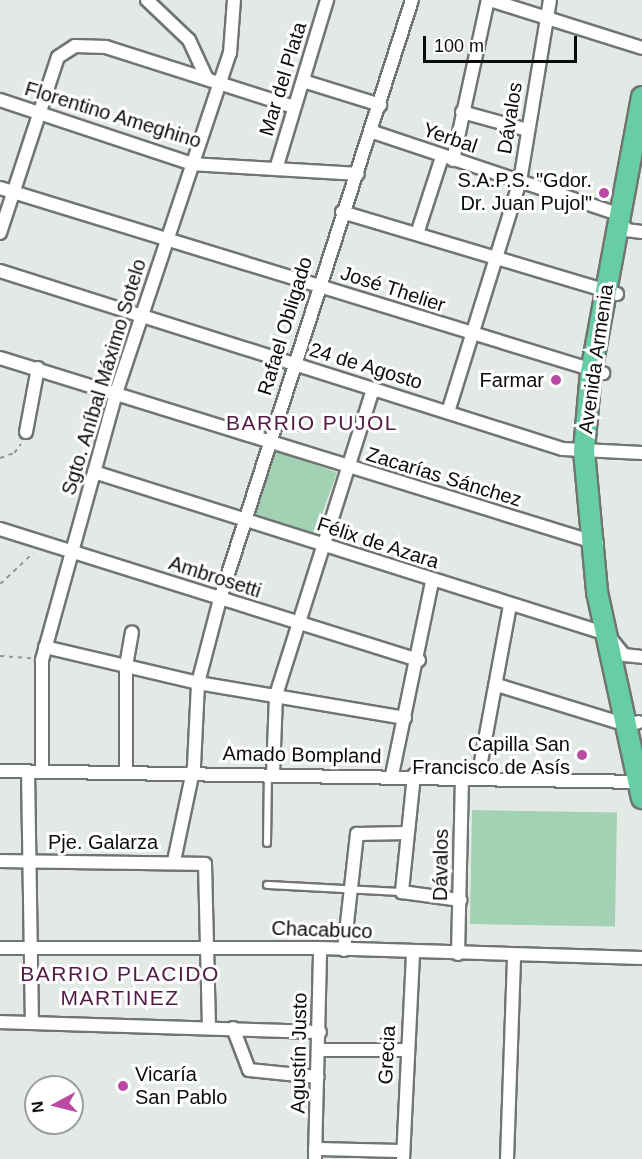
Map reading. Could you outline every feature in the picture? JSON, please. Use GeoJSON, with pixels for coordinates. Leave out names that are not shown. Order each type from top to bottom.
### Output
{"type":"FeatureCollection","features":[{"type":"Feature","properties":{"kind":"main road","name":"Avenida Armenia"},"geometry":{"type":"LineString","coordinates":[[629,225],[642,96]]}},
{"type":"Feature","properties":{"kind":"main road","name":"Avenida Armenia"},"geometry":{"type":"LineString","coordinates":[[636,728],[607,634],[595,543],[590,451],[597,372],[611,292],[629,225],[642,152]]}},
{"type":"Feature","properties":{"kind":"main road","name":"Avenida Armenia"},"geometry":{"type":"LineString","coordinates":[[595,543],[633,656],[641,788]]}},
{"type":"Feature","properties":{"kind":"street","name":"Sgto. Aníbal Máximo Sotelo"},"geometry":{"type":"LineString","coordinates":[[42,771],[44,653],[69,551],[116,393],[230,53],[234,0]]}},
{"type":"Feature","properties":{"kind":"street","name":"Mar del Plata"},"geometry":{"type":"LineString","coordinates":[[276,169],[327,0]]}},
{"type":"Feature","properties":{"kind":"street","name":"Rafael Obligado"},"geometry":{"type":"LineString","coordinates":[[174,861],[189,772],[198,683],[220,599],[342,212],[373,132],[412,0]]}},
{"type":"Feature","properties":{"kind":"street"},"geometry":{"type":"LineString","coordinates":[[417,234],[447,159],[462,112],[489,0],[546,21],[642,48]]}},
{"type":"Feature","properties":{"kind":"street","name":"Dávalos"},"geometry":{"type":"LineString","coordinates":[[448,412],[520,181],[550,0]]}},
{"type":"Feature","properties":{"kind":"street"},"geometry":{"type":"LineString","coordinates":[[148,1],[189,40],[207,78]]}},
{"type":"Feature","properties":{"kind":"street"},"geometry":{"type":"LineString","coordinates":[[0,233],[58,57],[75,46],[106,46],[207,78],[219,85],[294,107]]}},
{"type":"Feature","properties":{"kind":"street"},"geometry":{"type":"LineString","coordinates":[[303,81],[380,105]]}},
{"type":"Feature","properties":{"kind":"street","name":"Florentino Ameghino"},"geometry":{"type":"LineString","coordinates":[[0,100],[192,164],[358,174]]}},
{"type":"Feature","properties":{"kind":"street"},"geometry":{"type":"LineString","coordinates":[[462,112],[528,130]]}},
{"type":"Feature","properties":{"kind":"street","name":"Yerbal"},"geometry":{"type":"LineString","coordinates":[[373,132],[447,159],[520,181],[629,225]]}},
{"type":"Feature","properties":{"kind":"street","name":"José Thelier"},"geometry":{"type":"LineString","coordinates":[[0,188],[597,372]]}},
{"type":"Feature","properties":{"kind":"street"},"geometry":{"type":"LineString","coordinates":[[342,212],[611,292]]}},
{"type":"Feature","properties":{"kind":"street","name":"24 de Agosto"},"geometry":{"type":"LineString","coordinates":[[0,271],[448,412],[590,451],[642,453]]}},
{"type":"Feature","properties":{"kind":"street","name":"Zacarías Sánchez"},"geometry":{"type":"LineString","coordinates":[[0,358],[595,543]]}},
{"type":"Feature","properties":{"kind":"street"},"geometry":{"type":"LineString","coordinates":[[26,432],[38,368]]}},
{"type":"Feature","properties":{"kind":"street"},"geometry":{"type":"LineString","coordinates":[[271,774],[276,695],[373,389]]}},
{"type":"Feature","properties":{"kind":"street","name":"Félix de Azara"},"geometry":{"type":"LineString","coordinates":[[94,472],[432,582],[607,634]]}},
{"type":"Feature","properties":{"kind":"street","name":"Ambrosetti"},"geometry":{"type":"LineString","coordinates":[[0,529],[419,660]]}},
{"type":"Feature","properties":{"kind":"street"},"geometry":{"type":"LineString","coordinates":[[392,775],[419,660],[432,582]]}},
{"type":"Feature","properties":{"kind":"street"},"geometry":{"type":"LineString","coordinates":[[478,778],[510,606]]}},
{"type":"Feature","properties":{"kind":"street"},"geometry":{"type":"LineString","coordinates":[[126,772],[126,666],[132,633]]}},
{"type":"Feature","properties":{"kind":"street"},"geometry":{"type":"LineString","coordinates":[[607,634],[633,656]]}},
{"type":"Feature","properties":{"kind":"street"},"geometry":{"type":"LineString","coordinates":[[44,653],[126,666],[198,683],[405,718]]}},
{"type":"Feature","properties":{"kind":"street"},"geometry":{"type":"LineString","coordinates":[[497,685],[636,728]]}},
{"type":"Feature","properties":{"kind":"street","name":"Amado Bompland"},"geometry":{"type":"LineString","coordinates":[[0,771],[392,775],[641,788]]}},
{"type":"Feature","properties":{"kind":"street"},"geometry":{"type":"LineString","coordinates":[[28,771],[33,948],[32,1022]]}},
{"type":"Feature","properties":{"kind":"street"},"geometry":{"type":"LineString","coordinates":[[414,776],[402,891],[460,900]]}},
{"type":"Feature","properties":{"kind":"street","name":"Dávalos"},"geometry":{"type":"LineString","coordinates":[[458,954],[462,777]]}},
{"type":"Feature","properties":{"kind":"street"},"geometry":{"type":"LineString","coordinates":[[344,950],[357,834],[407,833]]}},
{"type":"Feature","properties":{"kind":"street","name":"Pje. Galarza"},"geometry":{"type":"LineString","coordinates":[[0,861],[174,861],[205,864],[208,947]]}},
{"type":"Feature","properties":{"kind":"street"},"geometry":{"type":"LineString","coordinates":[[208,947],[209,1026]]}},
{"type":"Feature","properties":{"kind":"street","name":"Chacabuco"},"geometry":{"type":"LineString","coordinates":[[0,948],[320,948],[514,956],[642,958]]}},
{"type":"Feature","properties":{"kind":"street","name":"Agustín Justo"},"geometry":{"type":"LineString","coordinates":[[315,1154],[320,1032],[320,948]]}},
{"type":"Feature","properties":{"kind":"street","name":"Grecia"},"geometry":{"type":"LineString","coordinates":[[403,1155],[406,1050],[413,952]]}},
{"type":"Feature","properties":{"kind":"street"},"geometry":{"type":"LineString","coordinates":[[507,1159],[514,956]]}},
{"type":"Feature","properties":{"kind":"street"},"geometry":{"type":"LineString","coordinates":[[0,1022],[209,1026],[320,1032]]}},
{"type":"Feature","properties":{"kind":"street"},"geometry":{"type":"LineString","coordinates":[[233,1028],[249,1070],[318,1077]]}},
{"type":"Feature","properties":{"kind":"street"},"geometry":{"type":"LineString","coordinates":[[318,1050],[406,1050]]}},
{"type":"Feature","properties":{"kind":"street"},"geometry":{"type":"LineString","coordinates":[[315,1154],[403,1155]]}},
{"type":"Feature","properties":{"kind":"lane"},"geometry":{"type":"LineString","coordinates":[[267,843],[271,774]]}},
{"type":"Feature","properties":{"kind":"lane"},"geometry":{"type":"LineString","coordinates":[[267,885],[402,891]]}},
{"type":"Feature","properties":{"kind":"path"},"geometry":{"type":"LineString","coordinates":[[0,458],[14,453],[26,432]]}},
{"type":"Feature","properties":{"kind":"path"},"geometry":{"type":"LineString","coordinates":[[0,584],[46,543]]}},
{"type":"Feature","properties":{"kind":"path"},"geometry":{"type":"LineString","coordinates":[[0,656],[44,653]]}},
{"type":"Feature","properties":{"kind":"green space"},"geometry":{"type":"Polygon","coordinates":[[[275,450],[337,473],[313,537],[251,515],[275,450]]]}},
{"type":"Feature","properties":{"kind":"green space"},"geometry":{"type":"Polygon","coordinates":[[[472,810],[617,813],[615,927],[470,924],[472,810]]]}},
{"type":"Feature","properties":{"kind":"place","name":"S.A.P.S. \"Gdor. Dr. Juan Pujol\""},"geometry":{"type":"Point","coordinates":[604,193]}},
{"type":"Feature","properties":{"kind":"place","name":"Farmar"},"geometry":{"type":"Point","coordinates":[556,380]}},
{"type":"Feature","properties":{"kind":"place","name":"Capilla San Francisco de Asís"},"geometry":{"type":"Point","coordinates":[582,755]}},
{"type":"Feature","properties":{"kind":"place","name":"Vicaría San Pablo"},"geometry":{"type":"Point","coordinates":[123,1086]}},
{"type":"Feature","properties":{"kind":"district","name":"BARRIO PUJOL"},"geometry":{"type":"Point","coordinates":[312,423]}},
{"type":"Feature","properties":{"kind":"district","name":"BARRIO PLACIDO MARTINEZ"},"geometry":{"type":"Point","coordinates":[120,986]}}]}
